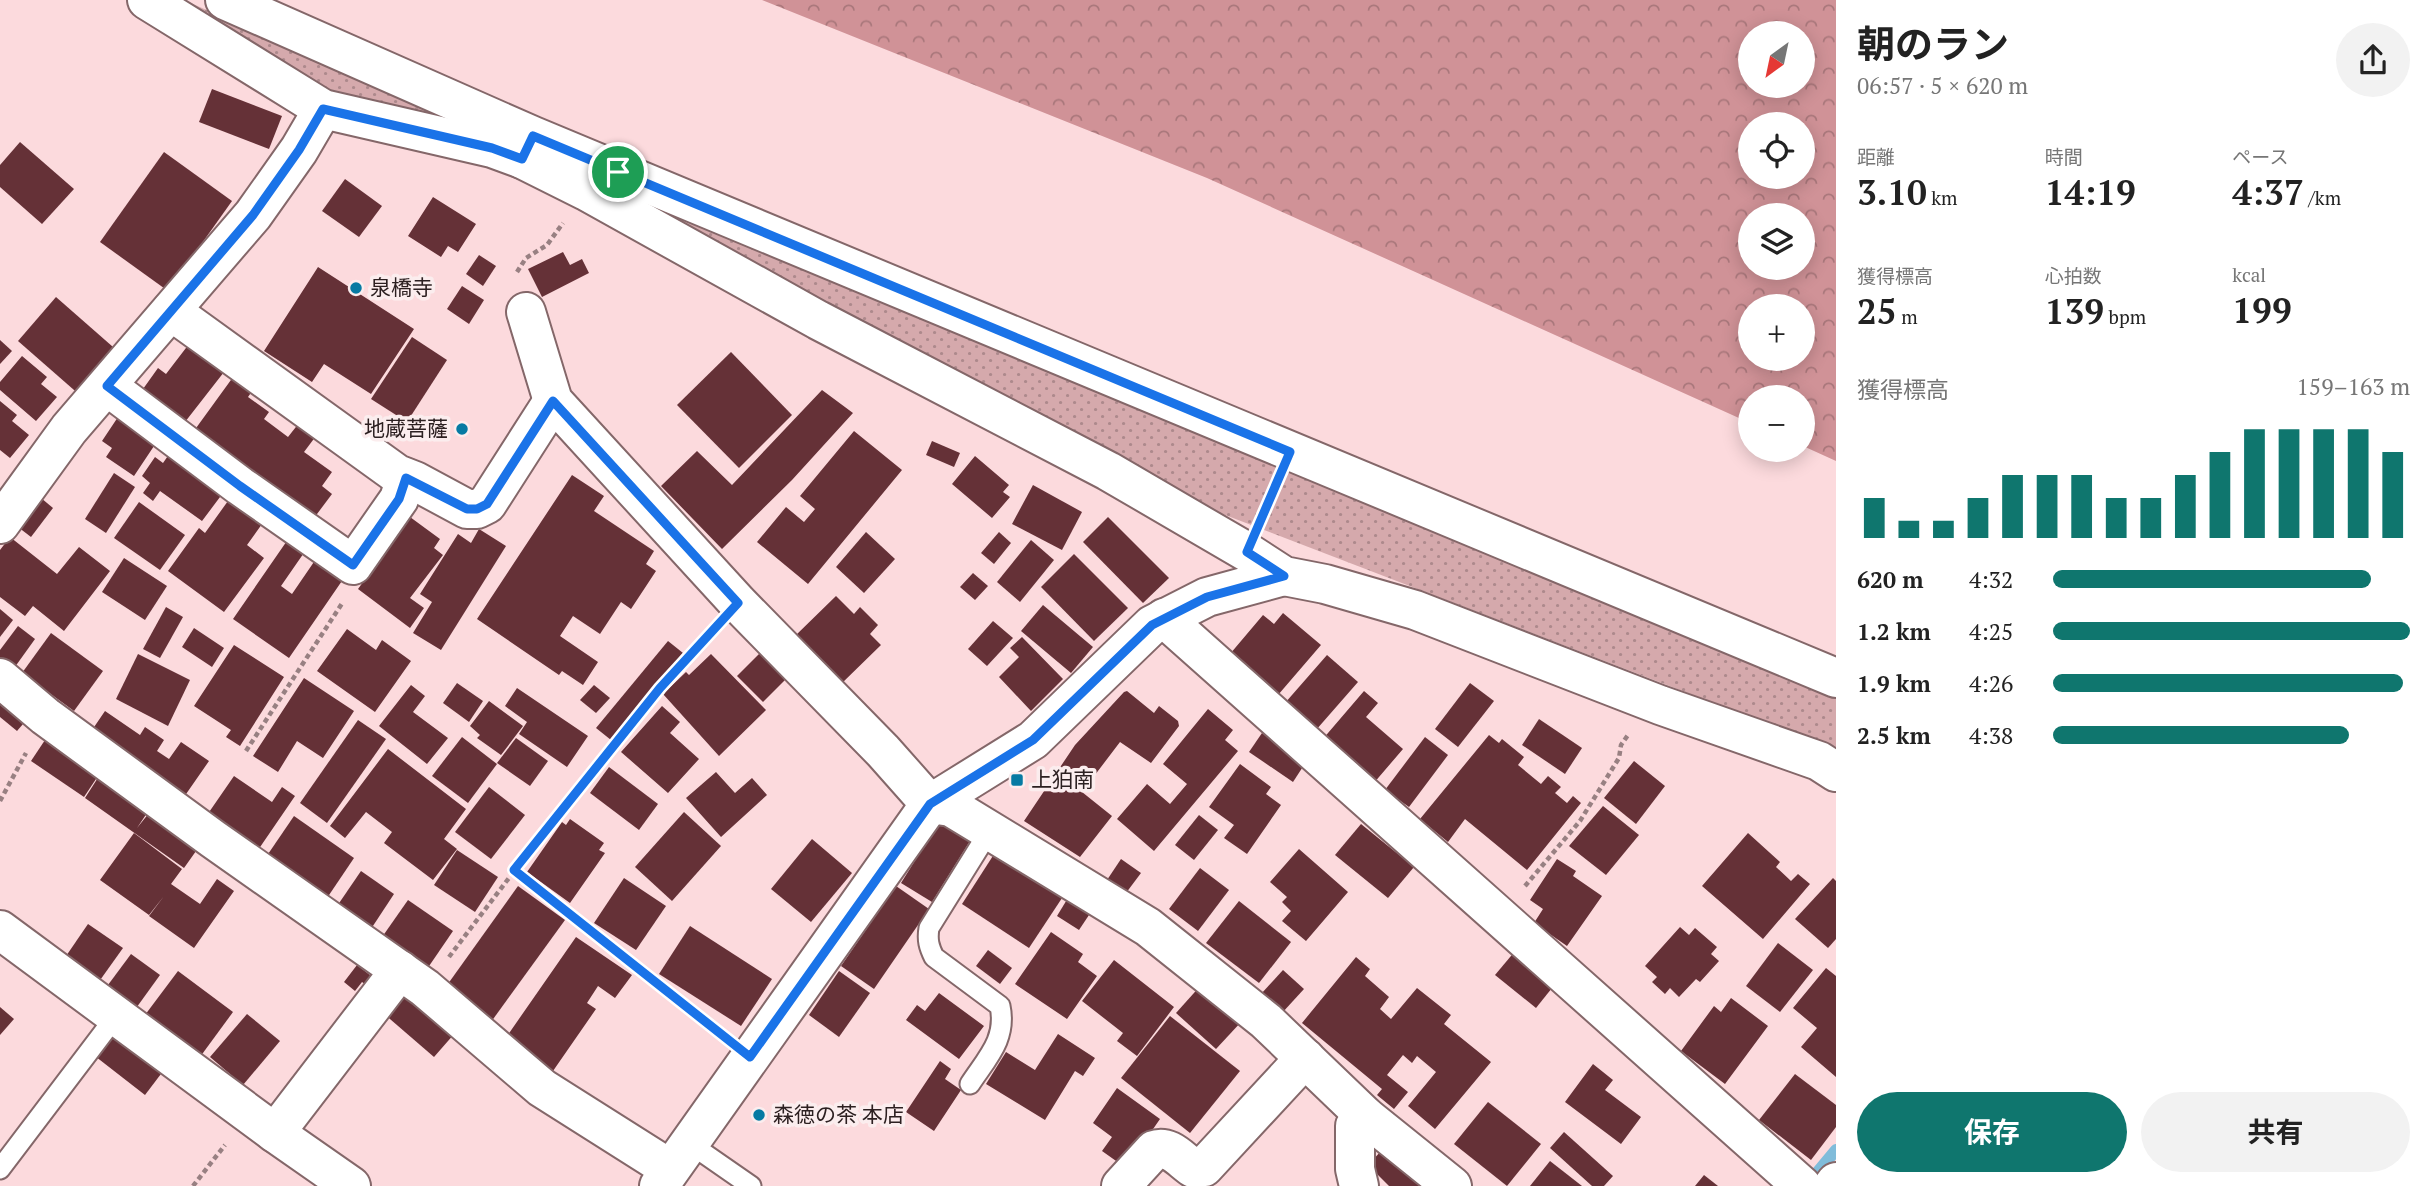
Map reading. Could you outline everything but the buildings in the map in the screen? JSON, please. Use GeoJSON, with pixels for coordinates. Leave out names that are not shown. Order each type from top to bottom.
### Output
{"type":"FeatureCollection","features":[{"type":"Feature","properties":{"kind":"street"},"geometry":{"type":"LineString","coordinates":[[147,0],[323,109],[492,148],[528,147],[586,191],[818,320],[1108,471],[1284,576],[1325,584],[1415,610],[1660,705],[1830,766]]}},
{"type":"Feature","properties":{"kind":"street"},"geometry":{"type":"LineString","coordinates":[[225,0],[528,147],[1290,452],[1836,678]]}},
{"type":"Feature","properties":{"kind":"street"},"geometry":{"type":"LineString","coordinates":[[1,521],[69,429],[253,215],[299,150],[323,109]]}},
{"type":"Feature","properties":{"kind":"street"},"geometry":{"type":"LineString","coordinates":[[171,311],[397,474],[467,509],[477,509],[487,504],[553,401]]}},
{"type":"Feature","properties":{"kind":"street"},"geometry":{"type":"LineString","coordinates":[[526,312],[553,401],[738,603],[883,751],[930,804],[951,807],[1148,927],[1266,1021],[1365,1116],[1452,1186]]}},
{"type":"Feature","properties":{"kind":"street"},"geometry":{"type":"LineString","coordinates":[[107,386],[240,486],[353,565],[399,499],[406,478]]}},
{"type":"Feature","properties":{"kind":"street"},"geometry":{"type":"LineString","coordinates":[[0,678],[45,716],[213,839],[412,979],[542,1088],[673,1166],[930,804],[1033,740],[1142,634],[1164,618],[1207,597],[1284,576]]}},
{"type":"Feature","properties":{"kind":"street"},"geometry":{"type":"LineString","coordinates":[[1164,618],[1799,1183]]}},
{"type":"Feature","properties":{"kind":"street"},"geometry":{"type":"LineString","coordinates":[[0,930],[262,1124],[351,1186]]}},
{"type":"Feature","properties":{"kind":"street"},"geometry":{"type":"LineString","coordinates":[[262,1124],[412,979]]}},
{"type":"Feature","properties":{"kind":"street"},"geometry":{"type":"LineString","coordinates":[[1121,1186],[1159,1147],[1165,1147],[1193,1168],[1204,1167],[1305,1058]]}},
{"type":"Feature","properties":{"kind":"street"},"geometry":{"type":"LineString","coordinates":[[1359,1186],[1355,1126],[1365,1116]]}},
{"type":"Feature","properties":{"kind":"lane"},"geometry":{"type":"LineString","coordinates":[[970,1084],[999,1039],[1003,1018],[1000,1006],[934,957],[927,937],[929,928],[990,830]]}},
{"type":"Feature","properties":{"kind":"lane"},"geometry":{"type":"LineString","coordinates":[[0,1169],[116,1016]]}},
{"type":"Feature","properties":{"kind":"lane"},"geometry":{"type":"LineString","coordinates":[[673,1166],[751,1186]]}},
{"type":"Feature","properties":{"kind":"path"},"geometry":{"type":"LineString","coordinates":[[526,312],[514,275],[526,258],[547,245],[586,191]]}},
{"type":"Feature","properties":{"kind":"path"},"geometry":{"type":"LineString","coordinates":[[1247,552],[1290,452]]}},
{"type":"Feature","properties":{"kind":"path"},"geometry":{"type":"LineString","coordinates":[[246,751],[347,596],[353,565]]}},
{"type":"Feature","properties":{"kind":"path"},"geometry":{"type":"LineString","coordinates":[[412,979],[514,870],[660,688],[738,603]]}},
{"type":"Feature","properties":{"kind":"path"},"geometry":{"type":"LineString","coordinates":[[1500,916],[1580,821],[1619,758],[1621,745],[1629,735],[1654,719],[1660,705]]}},
{"type":"Feature","properties":{"kind":"path"},"geometry":{"type":"LineString","coordinates":[[0,802],[45,716]]}},
{"type":"Feature","properties":{"kind":"path"},"geometry":{"type":"LineString","coordinates":[[514,870],[750,1057]]}},
{"type":"Feature","properties":{"kind":"path"},"geometry":{"type":"LineString","coordinates":[[193,1186],[262,1124]]}},
{"type":"Feature","properties":{"kind":"shaded area"},"geometry":{"type":"Polygon","coordinates":[[[165,0],[184,0],[476,130],[327,95],[165,0]]]}},
{"type":"Feature","properties":{"kind":"shaded area"},"geometry":{"type":"Polygon","coordinates":[[[577,168],[1836,697],[1836,750],[1220,513],[613,196],[577,168]]]}},
{"type":"Feature","properties":{"kind":"green space"},"geometry":{"type":"Polygon","coordinates":[[[762,0],[1836,0],[1836,461],[1815,451],[1815,385],[1738,385],[1738,418],[1207,178],[762,0]]]}},
{"type":"Feature","properties":{"kind":"waterway"},"geometry":{"type":"LineString","coordinates":[[1806,1186],[1836,1150]]}},
{"type":"Feature","properties":{"kind":"place","name":"泉橋寺"},"geometry":{"type":"Point","coordinates":[356,288]}},
{"type":"Feature","properties":{"kind":"place","name":"地蔵菩薩"},"geometry":{"type":"Point","coordinates":[462,429]}},
{"type":"Feature","properties":{"kind":"place","name":"上狛南"},"geometry":{"type":"Point","coordinates":[1017,780]}},
{"type":"Feature","properties":{"kind":"place","name":"森徳の茶 本店"},"geometry":{"type":"Point","coordinates":[759,1115]}},
{"type":"Feature","properties":{"kind":"route"},"geometry":{"type":"LineString","coordinates":[[323,109],[492,148],[522,159],[533,136],[618,172],[1290,452],[1247,552],[1284,576],[1207,597],[1152,625],[1033,740],[930,804],[750,1057],[514,870],[660,688],[738,603],[553,401],[487,504],[477,509],[467,509],[406,478],[399,499],[353,565],[240,486],[107,386],[253,215],[299,150],[323,109]]}}]}
